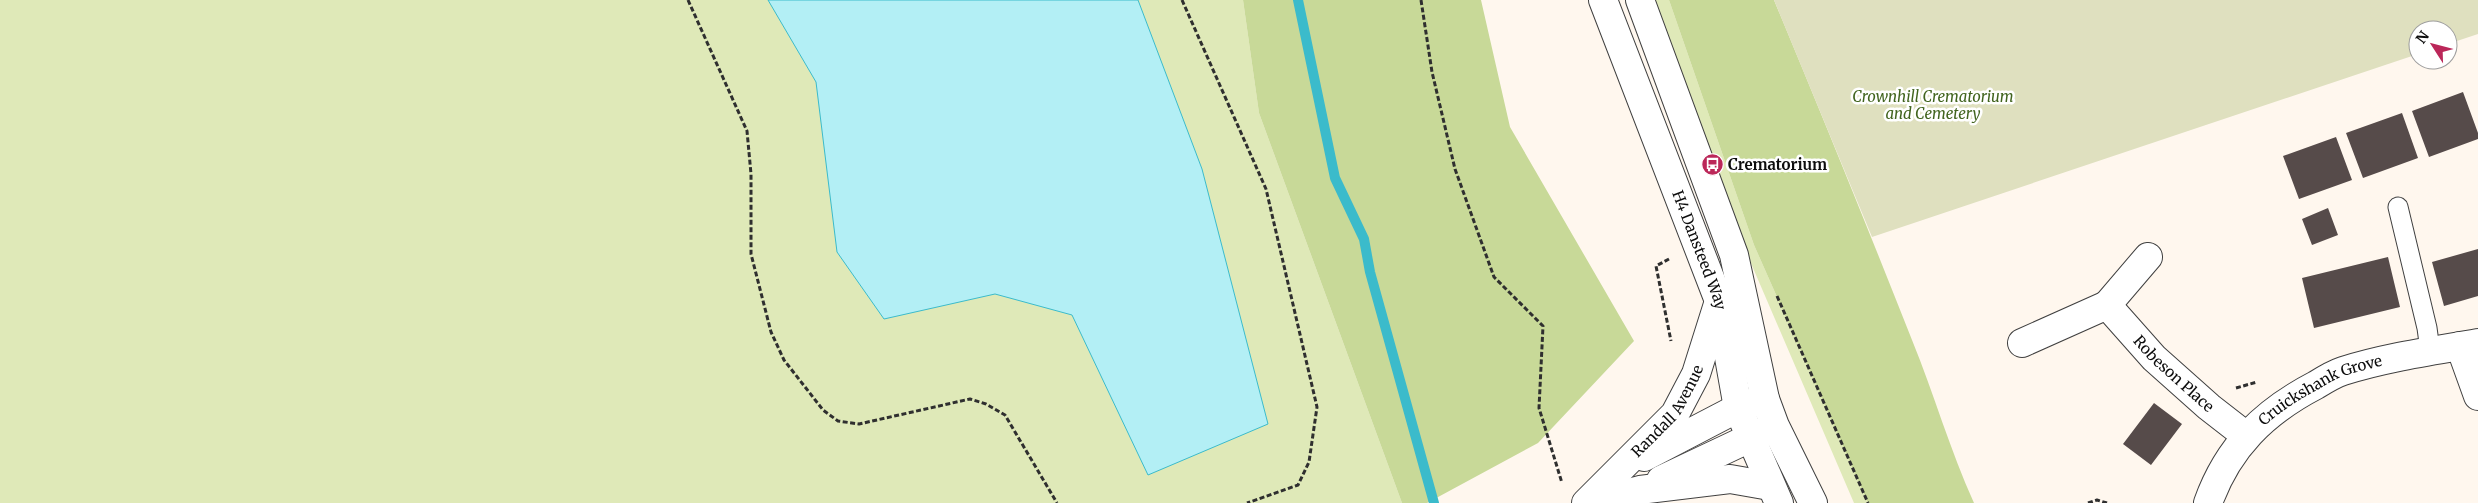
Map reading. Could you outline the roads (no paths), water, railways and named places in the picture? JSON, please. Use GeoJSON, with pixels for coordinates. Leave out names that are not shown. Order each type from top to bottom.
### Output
{"type":"FeatureCollection","features":[{"type":"Feature","properties":{"kind":"street","name":"H4 Dansteed Way"},"geometry":{"type":"LineString","coordinates":[[1604,0],[1719,301],[1738,408],[1774,495]]}},
{"type":"Feature","properties":{"kind":"street","name":"H4 Dansteed Way"},"geometry":{"type":"LineString","coordinates":[[1640,0],[1734,255],[1765,399],[1775,426],[1814,503]]}},
{"type":"Feature","properties":{"kind":"street"},"geometry":{"type":"LineString","coordinates":[[2022,343],[2107,305],[2148,257]]}},
{"type":"Feature","properties":{"kind":"street","name":"Randall Avenue"},"geometry":{"type":"LineString","coordinates":[[1586,503],[1675,414],[1696,374],[1719,301]]}},
{"type":"Feature","properties":{"kind":"street","name":"Robeson Place"},"geometry":{"type":"LineString","coordinates":[[2107,305],[2154,358],[2209,407],[2245,435]]}},
{"type":"Feature","properties":{"kind":"street"},"geometry":{"type":"LineString","coordinates":[[2469,345],[2478,396]]}},
{"type":"Feature","properties":{"kind":"street","name":"Cruickshank Grove"},"geometry":{"type":"LineString","coordinates":[[2208,503],[2215,482],[2245,435],[2288,399],[2342,371],[2430,350],[2469,345]]}},
{"type":"Feature","properties":{"kind":"street"},"geometry":{"type":"LineString","coordinates":[[1620,470],[1738,408],[1765,399]]}},
{"type":"Feature","properties":{"kind":"street"},"geometry":{"type":"LineString","coordinates":[[1640,490],[1750,436],[1775,426]]}},
{"type":"Feature","properties":{"kind":"street"},"geometry":{"type":"LineString","coordinates":[[1590,503],[1640,490],[1730,479],[1774,495]]}},
{"type":"Feature","properties":{"kind":"lane"},"geometry":{"type":"LineString","coordinates":[[2398,207],[2427,328],[2430,350]]}},
{"type":"Feature","properties":{"kind":"water"},"geometry":{"type":"Polygon","coordinates":[[[768,0],[1138,0],[1202,169],[1268,424],[1148,475],[1072,315],[995,294],[884,319],[837,252],[816,82],[768,0]]]}},
{"type":"Feature","properties":{"kind":"waterway"},"geometry":{"type":"LineString","coordinates":[[1298,0],[1335,178],[1364,239],[1370,272],[1434,503]]}},
{"type":"Feature","properties":{"kind":"place","name":"Crematorium"},"geometry":{"type":"Point","coordinates":[1712,165]}},
{"type":"Feature","properties":{"kind":"park label","name":"Crownhill Crematorium and Cemetery"},"geometry":{"type":"Point","coordinates":[1933,106]}}]}
